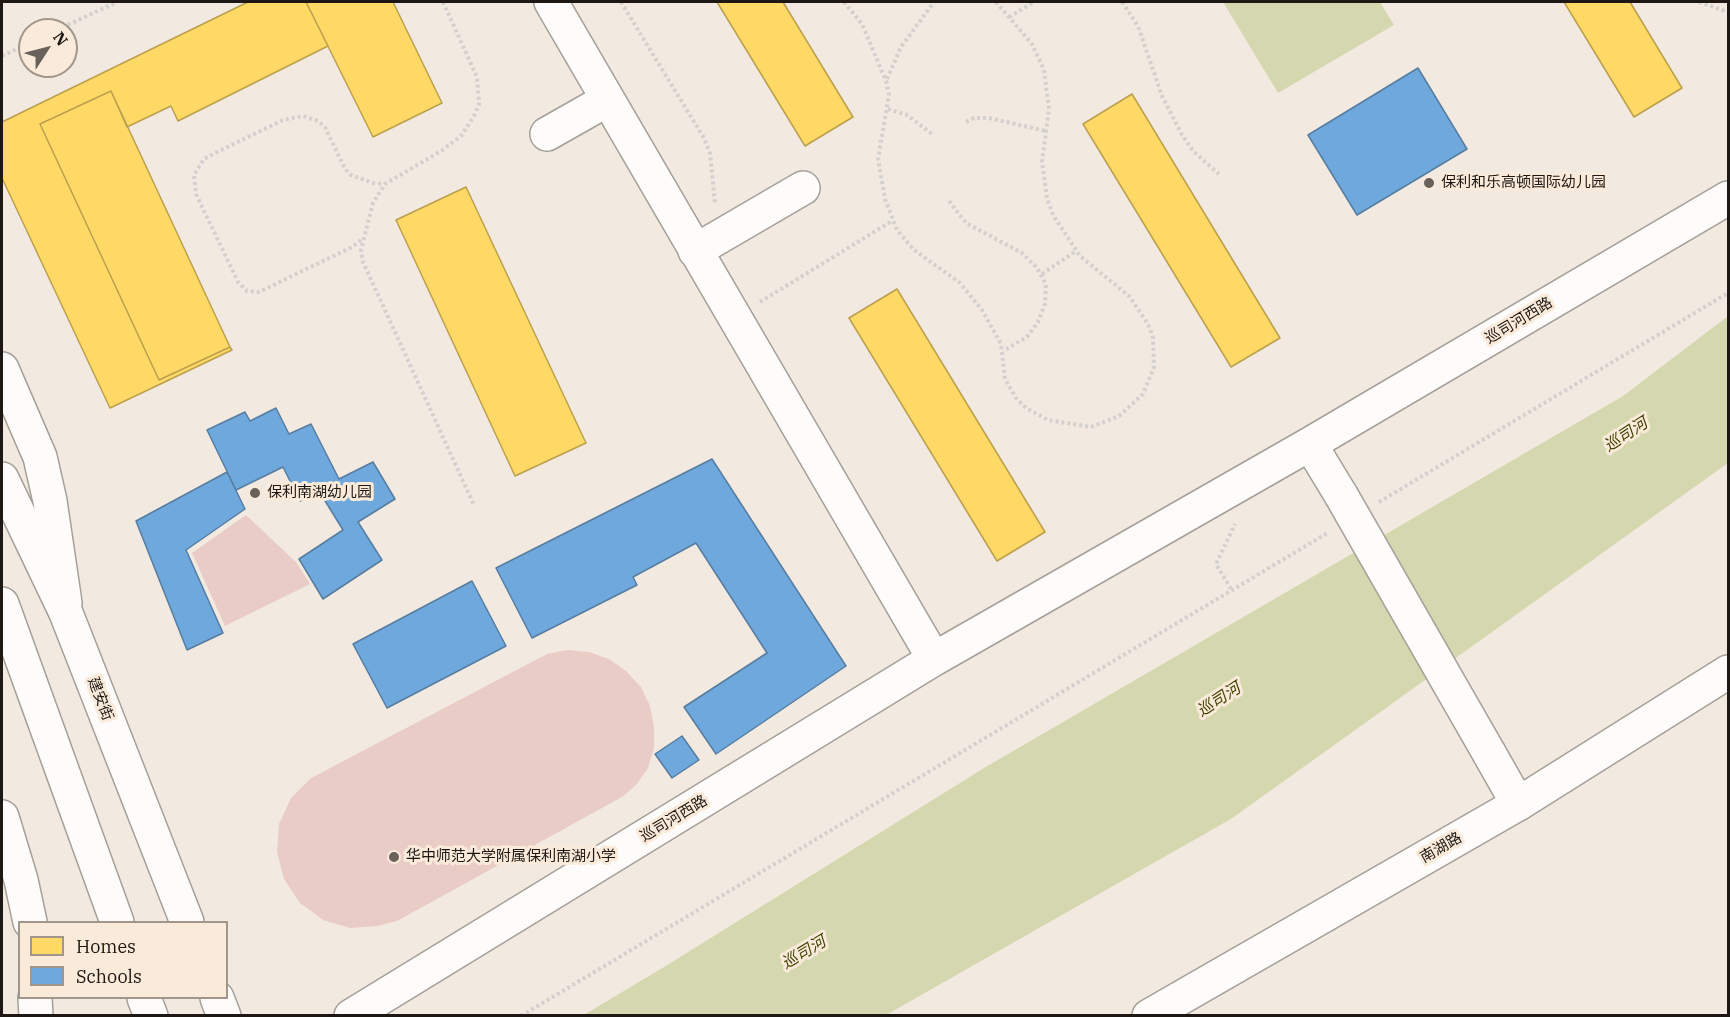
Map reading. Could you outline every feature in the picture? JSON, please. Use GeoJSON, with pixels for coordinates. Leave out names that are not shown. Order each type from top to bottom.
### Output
{"type":"FeatureCollection","features":[{"type":"Feature","properties":{"kind":"street"},"geometry":{"type":"LineString","coordinates":[[550,2],[934,659]]}},
{"type":"Feature","properties":{"kind":"street"},"geometry":{"type":"LineString","coordinates":[[546,134],[607,100]]}},
{"type":"Feature","properties":{"kind":"street"},"geometry":{"type":"LineString","coordinates":[[695,251],[803,188]]}},
{"type":"Feature","properties":{"kind":"street","name":"巡司河西路"},"geometry":{"type":"LineString","coordinates":[[351,1016],[934,659],[1310,444],[1728,198]]}},
{"type":"Feature","properties":{"kind":"street"},"geometry":{"type":"LineString","coordinates":[[2,369],[40,457],[50,501],[66,613]]}},
{"type":"Feature","properties":{"kind":"street"},"geometry":{"type":"LineString","coordinates":[[1310,444],[1518,804]]}},
{"type":"Feature","properties":{"kind":"street","name":"建安街"},"geometry":{"type":"LineString","coordinates":[[2,479],[66,613],[188,921]]}},
{"type":"Feature","properties":{"kind":"street"},"geometry":{"type":"LineString","coordinates":[[2,604],[8,632],[117,921]]}},
{"type":"Feature","properties":{"kind":"street","name":"南湖路"},"geometry":{"type":"LineString","coordinates":[[1149,1016],[1518,804],[1728,672]]}},
{"type":"Feature","properties":{"kind":"street"},"geometry":{"type":"LineString","coordinates":[[2,817],[21,880],[30,921]]}},
{"type":"Feature","properties":{"kind":"street"},"geometry":{"type":"LineString","coordinates":[[35,999],[36,1016]]}},
{"type":"Feature","properties":{"kind":"street"},"geometry":{"type":"LineString","coordinates":[[144,999],[151,1016]]}},
{"type":"Feature","properties":{"kind":"street"},"geometry":{"type":"LineString","coordinates":[[217,999],[224,1016]]}},
{"type":"Feature","properties":{"kind":"path"},"geometry":{"type":"LineString","coordinates":[[78,20],[117,2]]}},
{"type":"Feature","properties":{"kind":"path"},"geometry":{"type":"LineString","coordinates":[[443,2],[477,77],[478,104],[474,116],[461,136],[441,151],[385,184],[373,203],[362,238],[363,262],[474,505]]}},
{"type":"Feature","properties":{"kind":"path"},"geometry":{"type":"LineString","coordinates":[[621,2],[704,138],[710,153],[715,204],[724,234]]}},
{"type":"Feature","properties":{"kind":"path"},"geometry":{"type":"LineString","coordinates":[[844,2],[862,24],[886,81],[888,109],[878,159],[881,183],[897,231],[914,250],[960,283],[972,295],[989,320],[1003,351],[1005,379],[1010,390],[1026,408],[1048,420],[1091,427],[1119,416],[1143,394],[1155,359],[1153,338],[1148,324],[1129,296],[1076,251],[1064,234],[1047,198],[1042,162],[1049,109],[1044,70],[1032,44],[996,2]]}},
{"type":"Feature","properties":{"kind":"path"},"geometry":{"type":"LineString","coordinates":[[886,81],[901,47],[934,2]]}},
{"type":"Feature","properties":{"kind":"path"},"geometry":{"type":"LineString","coordinates":[[1010,17],[1034,2]]}},
{"type":"Feature","properties":{"kind":"path"},"geometry":{"type":"LineString","coordinates":[[1122,2],[1138,26],[1162,96],[1182,135],[1194,152],[1220,174]]}},
{"type":"Feature","properties":{"kind":"path"},"geometry":{"type":"LineString","coordinates":[[1699,2],[1728,12]]}},
{"type":"Feature","properties":{"kind":"path"},"geometry":{"type":"LineString","coordinates":[[2,56],[18,49]]}},
{"type":"Feature","properties":{"kind":"path"},"geometry":{"type":"LineString","coordinates":[[888,109],[907,115],[932,134]]}},
{"type":"Feature","properties":{"kind":"path"},"geometry":{"type":"LineString","coordinates":[[362,238],[352,247],[259,292],[246,291],[238,282],[196,194],[194,176],[204,159],[213,154],[283,120],[303,116],[325,127],[345,169],[351,175],[373,183],[385,184]]}},
{"type":"Feature","properties":{"kind":"path"},"geometry":{"type":"LineString","coordinates":[[966,122],[974,118],[989,118],[1046,131]]}},
{"type":"Feature","properties":{"kind":"path"},"geometry":{"type":"LineString","coordinates":[[949,201],[961,218],[1022,253],[1042,274],[1046,284],[1043,312],[1027,337],[1003,351]]}},
{"type":"Feature","properties":{"kind":"path"},"geometry":{"type":"LineString","coordinates":[[760,302],[892,221]]}},
{"type":"Feature","properties":{"kind":"path"},"geometry":{"type":"LineString","coordinates":[[1042,274],[1076,251]]}},
{"type":"Feature","properties":{"kind":"path"},"geometry":{"type":"LineString","coordinates":[[521,1016],[1231,590],[1349,510],[1728,293]]}},
{"type":"Feature","properties":{"kind":"path"},"geometry":{"type":"LineString","coordinates":[[755,294],[766,313]]}},
{"type":"Feature","properties":{"kind":"path"},"geometry":{"type":"LineString","coordinates":[[1231,590],[1216,564],[1258,474]]}},
{"type":"Feature","properties":{"kind":"shaded area"},"geometry":{"type":"Polygon","coordinates":[[[246,515],[296,562],[310,584],[225,626],[192,553],[246,515]]]}},
{"type":"Feature","properties":{"kind":"shaded area"},"geometry":{"type":"Polygon","coordinates":[[[567,650],[589,652],[609,659],[626,671],[641,687],[650,706],[654,727],[654,748],[648,768],[636,785],[622,797],[397,921],[378,926],[350,928],[323,920],[300,903],[284,879],[277,852],[279,824],[291,798],[311,778],[547,654],[567,650]]]}},
{"type":"Feature","properties":{"kind":"water"},"geometry":{"type":"Polygon","coordinates":[[[1223,2],[1380,2],[1394,25],[1278,93],[1223,2]]]}},
{"type":"Feature","properties":{"kind":"water","name":"巡司河"},"geometry":{"type":"Polygon","coordinates":[[[1728,316],[1728,463],[1231,819],[886,1015],[582,1016],[984,768],[1623,396],[1728,316]]]}},
{"type":"Feature","properties":{"kind":"building: Homes"},"geometry":{"type":"Polygon","coordinates":[[[248,2],[306,2],[328,46],[178,121],[171,106],[127,127],[111,91],[40,124],[159,380],[230,347],[232,350],[110,408],[2,178],[2,122],[248,2]]]}},
{"type":"Feature","properties":{"kind":"building: Homes"},"geometry":{"type":"Polygon","coordinates":[[[306,2],[393,2],[442,103],[373,137],[306,2]]]}},
{"type":"Feature","properties":{"kind":"building: Homes"},"geometry":{"type":"Polygon","coordinates":[[[717,2],[783,2],[853,117],[805,146],[717,2]]]}},
{"type":"Feature","properties":{"kind":"building: Homes"},"geometry":{"type":"Polygon","coordinates":[[[1564,2],[1630,2],[1682,88],[1634,117],[1564,2]]]}},
{"type":"Feature","properties":{"kind":"building: Homes"},"geometry":{"type":"Polygon","coordinates":[[[111,91],[230,347],[159,380],[40,124],[111,91]]]}},
{"type":"Feature","properties":{"kind":"building: Homes"},"geometry":{"type":"Polygon","coordinates":[[[1132,94],[1280,338],[1231,367],[1083,124],[1132,94]]]}},
{"type":"Feature","properties":{"kind":"building: Homes"},"geometry":{"type":"Polygon","coordinates":[[[466,187],[586,443],[515,476],[396,220],[466,187]]]}},
{"type":"Feature","properties":{"kind":"building: Homes"},"geometry":{"type":"Polygon","coordinates":[[[897,289],[1045,532],[997,561],[849,318],[897,289]]]}},
{"type":"Feature","properties":{"kind":"building: Schools"},"geometry":{"type":"Polygon","coordinates":[[[1418,68],[1467,149],[1357,215],[1308,135],[1418,68]]]}},
{"type":"Feature","properties":{"kind":"building: Schools"},"geometry":{"type":"Polygon","coordinates":[[[276,408],[289,434],[311,424],[339,479],[373,462],[395,499],[358,522],[382,560],[323,599],[299,559],[343,530],[319,491],[300,501],[283,467],[236,490],[207,430],[245,412],[250,421],[276,408]]]}},
{"type":"Feature","properties":{"kind":"building: Schools"},"geometry":{"type":"Polygon","coordinates":[[[712,459],[846,666],[716,754],[684,707],[767,653],[696,543],[633,577],[637,585],[532,638],[496,568],[712,459]]]}},
{"type":"Feature","properties":{"kind":"building: Schools"},"geometry":{"type":"Polygon","coordinates":[[[227,472],[245,509],[186,550],[223,633],[187,650],[136,521],[227,472]]]}},
{"type":"Feature","properties":{"kind":"building: Schools"},"geometry":{"type":"Polygon","coordinates":[[[472,581],[506,646],[387,708],[353,644],[472,581]]]}},
{"type":"Feature","properties":{"kind":"building: Schools"},"geometry":{"type":"Polygon","coordinates":[[[682,736],[699,760],[672,778],[655,754],[682,736]]]}},
{"type":"Feature","properties":{"kind":"place","name":"保利和乐高顿国际幼儿园"},"geometry":{"type":"Point","coordinates":[1429,183]}},
{"type":"Feature","properties":{"kind":"place","name":"保利南湖幼儿园"},"geometry":{"type":"Point","coordinates":[255,493]}},
{"type":"Feature","properties":{"kind":"place","name":"华中师范大学附属保利南湖小学"},"geometry":{"type":"Point","coordinates":[394,857]}}]}
